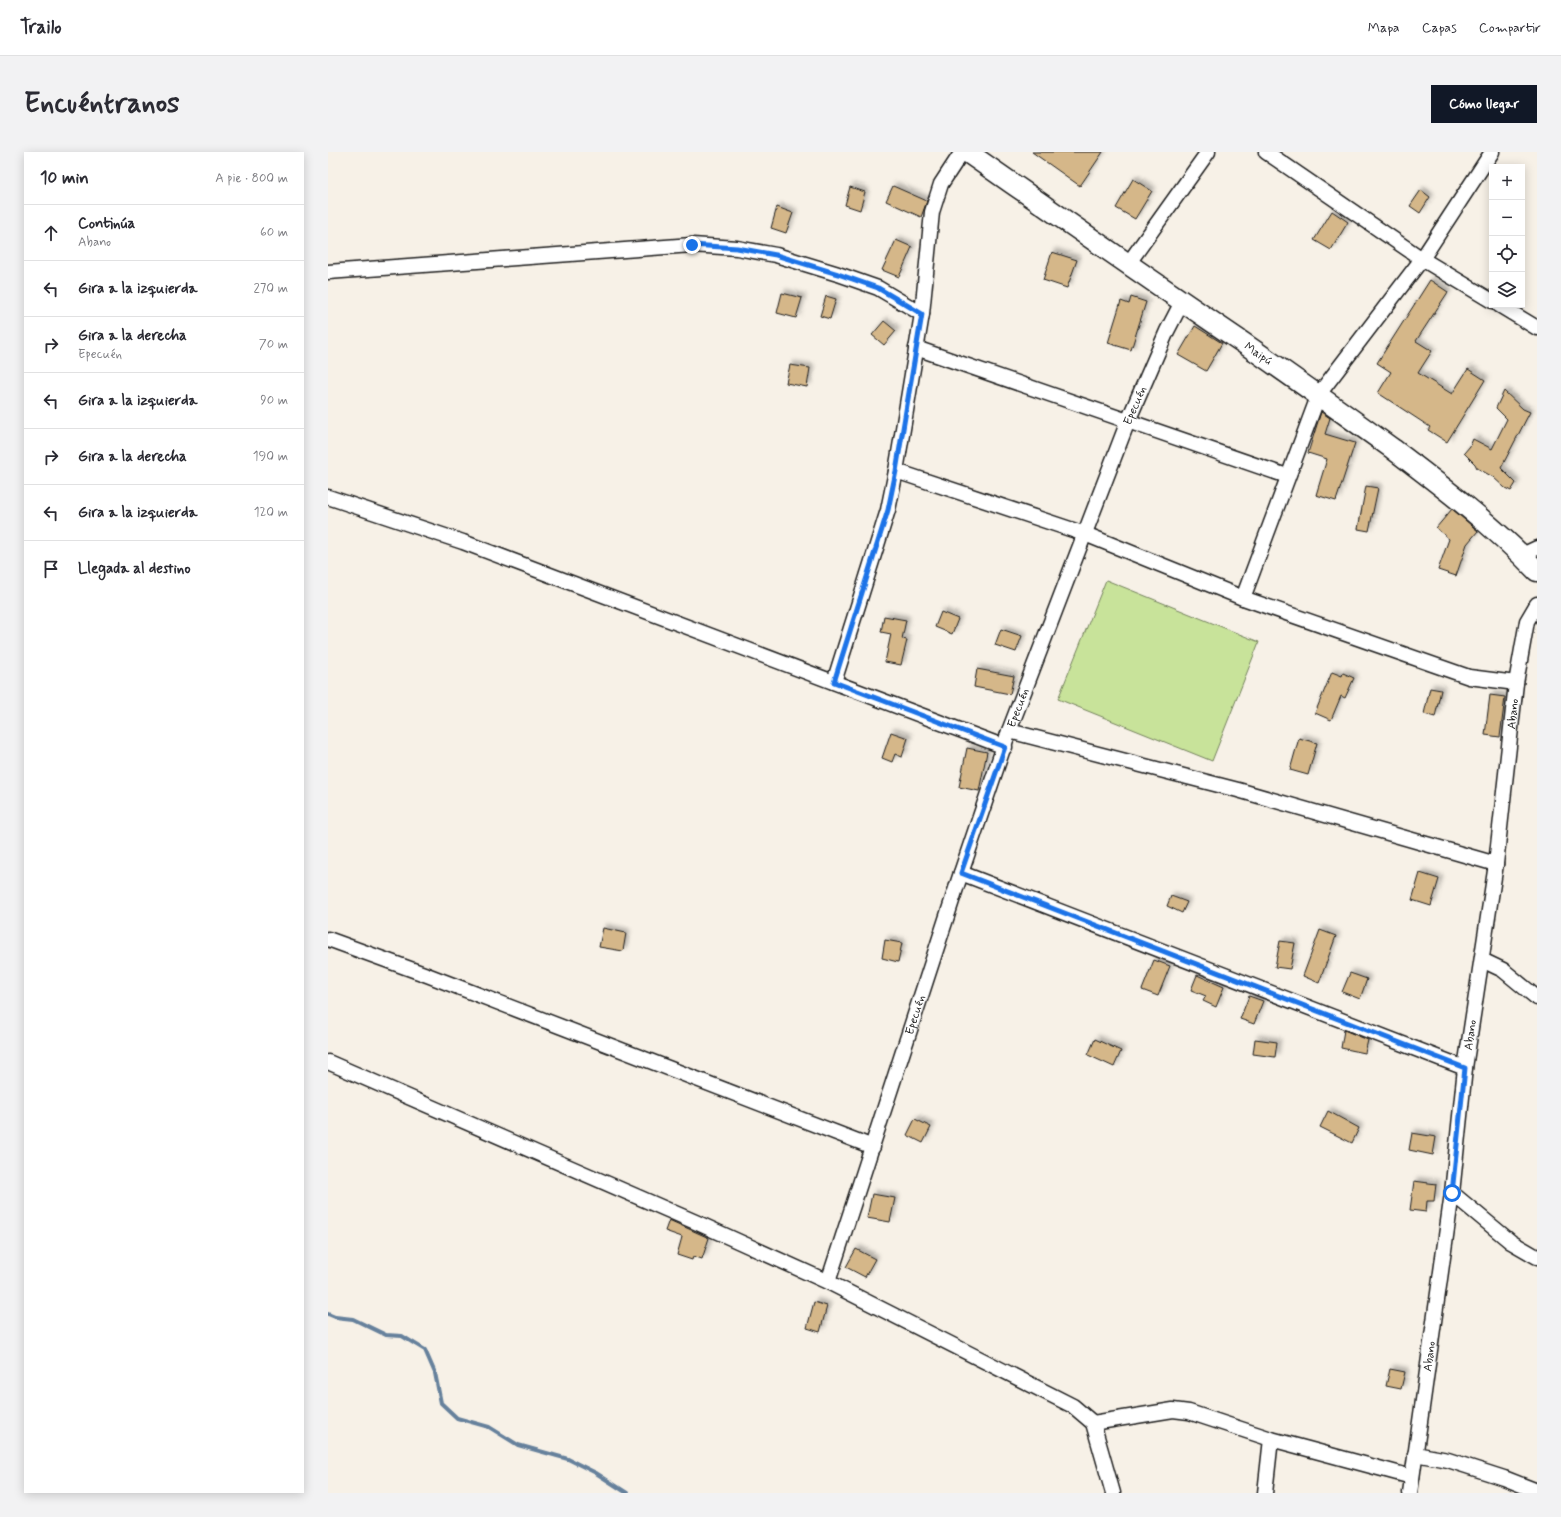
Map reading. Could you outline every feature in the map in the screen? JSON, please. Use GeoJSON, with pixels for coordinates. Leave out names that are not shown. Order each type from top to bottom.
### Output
{"type":"FeatureCollection","features":[{"type":"Feature","properties":{"kind":"main road","name":"Maipú"},"geometry":{"type":"LineString","coordinates":[[968,152],[1182,302],[1319,394],[1529,552],[1537,571]]}},
{"type":"Feature","properties":{"kind":"street"},"geometry":{"type":"LineString","coordinates":[[834,682],[888,510],[896,471],[922,314],[932,212],[941,184],[962,152]]}},
{"type":"Feature","properties":{"kind":"street"},"geometry":{"type":"LineString","coordinates":[[1128,264],[1208,152]]}},
{"type":"Feature","properties":{"kind":"street"},"geometry":{"type":"LineString","coordinates":[[1266,152],[1422,259],[1489,299]]}},
{"type":"Feature","properties":{"kind":"street"},"geometry":{"type":"LineString","coordinates":[[1243,598],[1287,476],[1319,394],[1422,259],[1492,152]]}},
{"type":"Feature","properties":{"kind":"street"},"geometry":{"type":"LineString","coordinates":[[328,272],[692,245],[737,248],[776,255],[878,288],[922,314]]}},
{"type":"Feature","properties":{"kind":"street","name":"Epecuén"},"geometry":{"type":"LineString","coordinates":[[828,1282],[961,873],[1005,747],[1009,731],[1128,421],[1167,331],[1182,302]]}},
{"type":"Feature","properties":{"kind":"street"},"geometry":{"type":"LineString","coordinates":[[1504,308],[1537,328]]}},
{"type":"Feature","properties":{"kind":"street"},"geometry":{"type":"LineString","coordinates":[[916,348],[1287,476]]}},
{"type":"Feature","properties":{"kind":"street"},"geometry":{"type":"LineString","coordinates":[[896,471],[1085,534],[1243,598],[1469,677],[1516,683]]}},
{"type":"Feature","properties":{"kind":"street"},"geometry":{"type":"LineString","coordinates":[[328,497],[463,542],[1005,747]]}},
{"type":"Feature","properties":{"kind":"street","name":"Abano"},"geometry":{"type":"LineString","coordinates":[[1410,1493],[1452,1193],[1465,1068],[1496,864],[1516,683],[1527,621],[1537,604]]}},
{"type":"Feature","properties":{"kind":"street"},"geometry":{"type":"LineString","coordinates":[[1009,731],[1238,790],[1496,864]]}},
{"type":"Feature","properties":{"kind":"street"},"geometry":{"type":"LineString","coordinates":[[961,873],[1465,1068]]}},
{"type":"Feature","properties":{"kind":"street"},"geometry":{"type":"LineString","coordinates":[[328,939],[427,975],[873,1147]]}},
{"type":"Feature","properties":{"kind":"street"},"geometry":{"type":"LineString","coordinates":[[1482,960],[1503,970],[1537,998]]}},
{"type":"Feature","properties":{"kind":"street"},"geometry":{"type":"LineString","coordinates":[[328,1062],[700,1224],[828,1282],[1073,1406],[1093,1423],[1112,1493]]}},
{"type":"Feature","properties":{"kind":"street"},"geometry":{"type":"LineString","coordinates":[[1452,1193],[1511,1242],[1537,1257]]}},
{"type":"Feature","properties":{"kind":"street"},"geometry":{"type":"LineString","coordinates":[[1093,1423],[1173,1410],[1189,1412],[1271,1439],[1412,1477]]}},
{"type":"Feature","properties":{"kind":"street"},"geometry":{"type":"LineString","coordinates":[[1265,1493],[1271,1439]]}},
{"type":"Feature","properties":{"kind":"street"},"geometry":{"type":"LineString","coordinates":[[1415,1454],[1448,1460],[1504,1478],[1537,1491]]}},
{"type":"Feature","properties":{"kind":"green space"},"geometry":{"type":"Polygon","coordinates":[[[1106,580],[1259,642],[1212,761],[1058,699],[1106,580]]]}},
{"type":"Feature","properties":{"kind":"building"},"geometry":{"type":"Polygon","coordinates":[[[1032,152],[1103,152],[1080,186],[1032,152]]]}},
{"type":"Feature","properties":{"kind":"building"},"geometry":{"type":"Polygon","coordinates":[[[1133,179],[1152,191],[1135,219],[1116,208],[1133,179]]]}},
{"type":"Feature","properties":{"kind":"building"},"geometry":{"type":"Polygon","coordinates":[[[893,186],[927,201],[921,217],[886,201],[893,186]]]}},
{"type":"Feature","properties":{"kind":"building"},"geometry":{"type":"Polygon","coordinates":[[[850,187],[865,192],[860,210],[845,205],[850,187]]]}},
{"type":"Feature","properties":{"kind":"building"},"geometry":{"type":"Polygon","coordinates":[[[1421,190],[1430,197],[1420,213],[1410,206],[1421,190]]]}},
{"type":"Feature","properties":{"kind":"building"},"geometry":{"type":"Polygon","coordinates":[[[777,207],[793,213],[786,233],[771,228],[777,207]]]}},
{"type":"Feature","properties":{"kind":"building"},"geometry":{"type":"Polygon","coordinates":[[[1332,211],[1348,222],[1331,250],[1314,240],[1332,211]]]}},
{"type":"Feature","properties":{"kind":"building"},"geometry":{"type":"Polygon","coordinates":[[[896,240],[912,247],[899,277],[882,270],[896,240]]]}},
{"type":"Feature","properties":{"kind":"building"},"geometry":{"type":"Polygon","coordinates":[[[1052,252],[1077,260],[1067,288],[1043,280],[1052,252]]]}},
{"type":"Feature","properties":{"kind":"building"},"geometry":{"type":"Polygon","coordinates":[[[1430,280],[1448,292],[1416,341],[1432,351],[1418,373],[1452,394],[1468,369],[1485,380],[1447,442],[1428,430],[1430,427],[1378,393],[1391,372],[1377,363],[1430,280]]]}},
{"type":"Feature","properties":{"kind":"building"},"geometry":{"type":"Polygon","coordinates":[[[782,293],[802,298],[796,318],[777,313],[782,293]]]}},
{"type":"Feature","properties":{"kind":"building"},"geometry":{"type":"Polygon","coordinates":[[[826,296],[836,299],[830,319],[820,316],[826,296]]]}},
{"type":"Feature","properties":{"kind":"building"},"geometry":{"type":"Polygon","coordinates":[[[1131,297],[1146,302],[1131,350],[1108,343],[1121,301],[1129,304],[1131,297]]]}},
{"type":"Feature","properties":{"kind":"building"},"geometry":{"type":"Polygon","coordinates":[[[884,321],[896,331],[884,345],[872,335],[884,321]]]}},
{"type":"Feature","properties":{"kind":"building"},"geometry":{"type":"Polygon","coordinates":[[[1195,326],[1222,343],[1206,371],[1178,355],[1195,326]]]}},
{"type":"Feature","properties":{"kind":"building"},"geometry":{"type":"Polygon","coordinates":[[[790,365],[810,368],[807,387],[786,383],[790,365]]]}},
{"type":"Feature","properties":{"kind":"building"},"geometry":{"type":"Polygon","coordinates":[[[1504,391],[1523,409],[1530,412],[1501,468],[1516,483],[1511,491],[1505,488],[1493,477],[1477,468],[1464,453],[1470,446],[1473,439],[1492,449],[1507,419],[1496,408],[1504,391]]]}},
{"type":"Feature","properties":{"kind":"building"},"geometry":{"type":"Polygon","coordinates":[[[1321,412],[1330,418],[1325,434],[1355,443],[1336,501],[1316,495],[1327,459],[1308,453],[1321,412]]]}},
{"type":"Feature","properties":{"kind":"building"},"geometry":{"type":"Polygon","coordinates":[[[1366,486],[1378,488],[1369,531],[1358,529],[1366,486]]]}},
{"type":"Feature","properties":{"kind":"building"},"geometry":{"type":"Polygon","coordinates":[[[1452,509],[1478,531],[1467,544],[1456,576],[1438,570],[1449,539],[1436,528],[1452,509]]]}},
{"type":"Feature","properties":{"kind":"building"},"geometry":{"type":"Polygon","coordinates":[[[941,612],[958,619],[952,634],[935,627],[941,612]]]}},
{"type":"Feature","properties":{"kind":"building"},"geometry":{"type":"Polygon","coordinates":[[[884,616],[906,620],[902,639],[907,640],[901,665],[885,662],[891,634],[881,632],[884,616]]]}},
{"type":"Feature","properties":{"kind":"building"},"geometry":{"type":"Polygon","coordinates":[[[1001,629],[1022,636],[1016,652],[995,645],[1001,629]]]}},
{"type":"Feature","properties":{"kind":"building"},"geometry":{"type":"Polygon","coordinates":[[[977,669],[1014,676],[1010,694],[974,687],[977,669]]]}},
{"type":"Feature","properties":{"kind":"building"},"geometry":{"type":"Polygon","coordinates":[[[1332,672],[1342,676],[1343,673],[1354,678],[1345,698],[1341,696],[1331,720],[1315,713],[1332,672]]]}},
{"type":"Feature","properties":{"kind":"building"},"geometry":{"type":"Polygon","coordinates":[[[1430,688],[1441,690],[1435,717],[1424,714],[1430,688]]]}},
{"type":"Feature","properties":{"kind":"building"},"geometry":{"type":"Polygon","coordinates":[[[1490,695],[1505,697],[1500,737],[1485,735],[1490,695]]]}},
{"type":"Feature","properties":{"kind":"building"},"geometry":{"type":"Polygon","coordinates":[[[891,732],[908,738],[902,757],[895,754],[892,762],[882,758],[891,732]]]}},
{"type":"Feature","properties":{"kind":"building"},"geometry":{"type":"Polygon","coordinates":[[[1299,738],[1317,743],[1308,775],[1290,770],[1299,738]]]}},
{"type":"Feature","properties":{"kind":"building"},"geometry":{"type":"Polygon","coordinates":[[[967,748],[987,752],[979,791],[959,787],[967,748]]]}},
{"type":"Feature","properties":{"kind":"building"},"geometry":{"type":"Polygon","coordinates":[[[1420,873],[1439,879],[1431,906],[1412,900],[1420,873]]]}},
{"type":"Feature","properties":{"kind":"building"},"geometry":{"type":"Polygon","coordinates":[[[1171,896],[1187,902],[1182,913],[1167,906],[1171,896]]]}},
{"type":"Feature","properties":{"kind":"building"},"geometry":{"type":"Polygon","coordinates":[[[603,928],[626,933],[623,951],[599,947],[603,928]]]}},
{"type":"Feature","properties":{"kind":"building"},"geometry":{"type":"Polygon","coordinates":[[[1320,930],[1336,936],[1319,983],[1303,976],[1320,930]]]}},
{"type":"Feature","properties":{"kind":"building"},"geometry":{"type":"Polygon","coordinates":[[[885,940],[902,943],[898,962],[882,958],[885,940]]]}},
{"type":"Feature","properties":{"kind":"building"},"geometry":{"type":"Polygon","coordinates":[[[1280,941],[1295,943],[1290,969],[1275,967],[1280,941]]]}},
{"type":"Feature","properties":{"kind":"building"},"geometry":{"type":"Polygon","coordinates":[[[1154,960],[1170,966],[1158,996],[1142,990],[1154,960]]]}},
{"type":"Feature","properties":{"kind":"building"},"geometry":{"type":"Polygon","coordinates":[[[1350,973],[1367,979],[1360,999],[1342,992],[1350,973]]]}},
{"type":"Feature","properties":{"kind":"building"},"geometry":{"type":"Polygon","coordinates":[[[1197,975],[1224,987],[1216,1007],[1203,1001],[1206,996],[1191,990],[1197,975]]]}},
{"type":"Feature","properties":{"kind":"building"},"geometry":{"type":"Polygon","coordinates":[[[1249,996],[1263,1001],[1254,1024],[1240,1019],[1249,996]]]}},
{"type":"Feature","properties":{"kind":"building"},"geometry":{"type":"Polygon","coordinates":[[[1344,1030],[1368,1040],[1365,1053],[1341,1048],[1344,1030]]]}},
{"type":"Feature","properties":{"kind":"building"},"geometry":{"type":"Polygon","coordinates":[[[1095,1039],[1121,1051],[1114,1067],[1088,1055],[1095,1039]]]}},
{"type":"Feature","properties":{"kind":"building"},"geometry":{"type":"Polygon","coordinates":[[[1255,1039],[1277,1042],[1275,1057],[1253,1054],[1255,1039]]]}},
{"type":"Feature","properties":{"kind":"building"},"geometry":{"type":"Polygon","coordinates":[[[1328,1111],[1359,1128],[1352,1143],[1320,1127],[1328,1111]]]}},
{"type":"Feature","properties":{"kind":"building"},"geometry":{"type":"Polygon","coordinates":[[[915,1119],[931,1127],[923,1143],[907,1135],[915,1119]]]}},
{"type":"Feature","properties":{"kind":"building"},"geometry":{"type":"Polygon","coordinates":[[[1412,1133],[1436,1137],[1433,1155],[1409,1150],[1412,1133]]]}},
{"type":"Feature","properties":{"kind":"building"},"geometry":{"type":"Polygon","coordinates":[[[1414,1181],[1436,1184],[1434,1201],[1427,1201],[1426,1212],[1410,1210],[1414,1181]]]}},
{"type":"Feature","properties":{"kind":"building"},"geometry":{"type":"Polygon","coordinates":[[[872,1194],[895,1198],[890,1222],[867,1218],[872,1194]]]}},
{"type":"Feature","properties":{"kind":"building"},"geometry":{"type":"Polygon","coordinates":[[[669,1220],[709,1238],[702,1259],[693,1256],[692,1260],[677,1255],[682,1237],[665,1231],[669,1220]]]}},
{"type":"Feature","properties":{"kind":"building"},"geometry":{"type":"Polygon","coordinates":[[[856,1249],[875,1259],[865,1277],[846,1267],[856,1249]]]}},
{"type":"Feature","properties":{"kind":"building"},"geometry":{"type":"Polygon","coordinates":[[[814,1302],[827,1306],[820,1332],[807,1328],[814,1302]]]}},
{"type":"Feature","properties":{"kind":"building"},"geometry":{"type":"Polygon","coordinates":[[[1390,1369],[1405,1372],[1401,1389],[1386,1386],[1390,1369]]]}},
{"type":"Feature","properties":{"kind":"waterway"},"geometry":{"type":"LineString","coordinates":[[328,1314],[335,1317],[353,1319],[386,1335],[402,1336],[425,1350],[435,1373],[441,1403],[457,1418],[489,1427],[518,1445],[568,1459],[596,1473],[627,1493]]}},
{"type":"Feature","properties":{"kind":"route"},"geometry":{"type":"LineString","coordinates":[[692,245],[737,248],[776,255],[878,288],[922,314],[896,471],[888,510],[834,682],[1005,747],[961,873],[1443,1058],[1465,1068],[1452,1193]]}}]}
